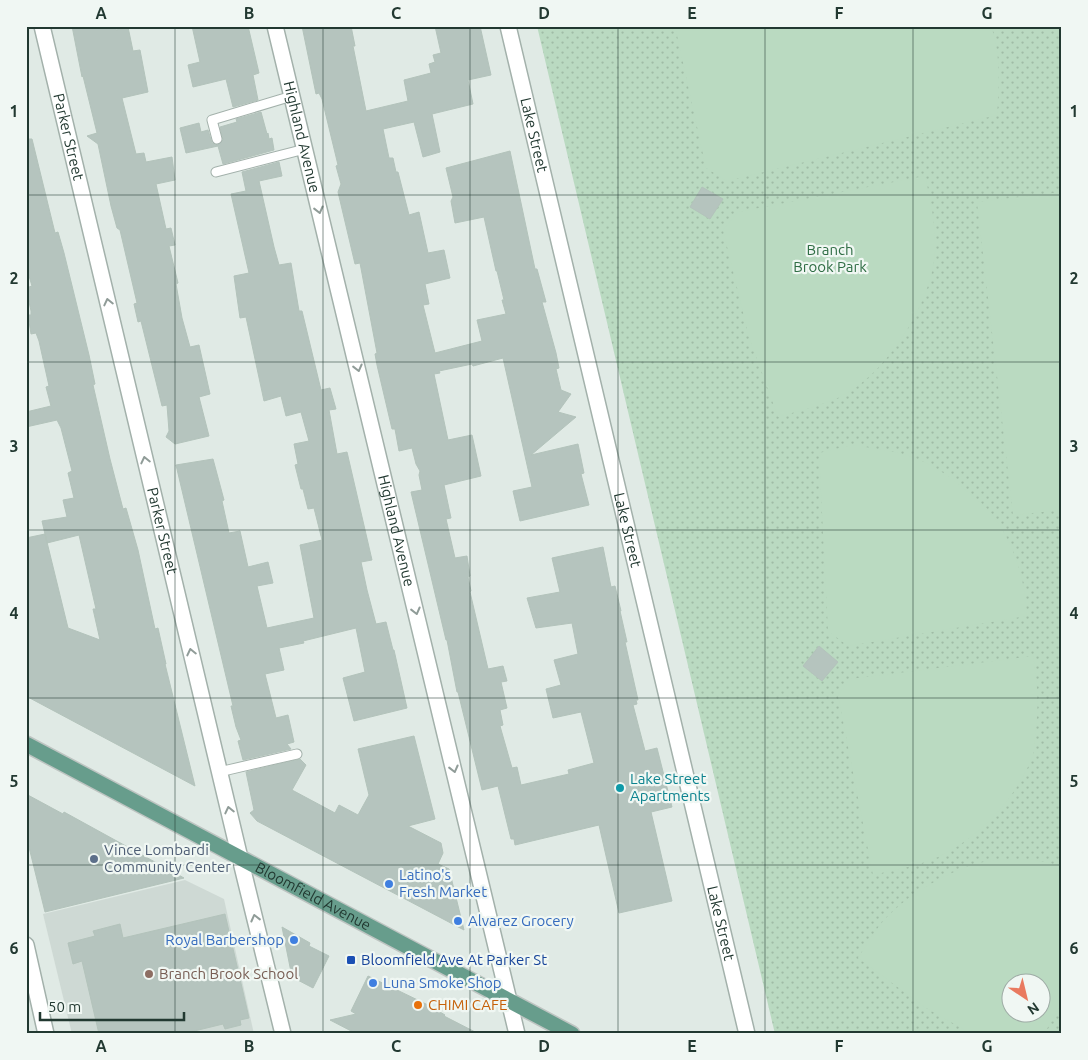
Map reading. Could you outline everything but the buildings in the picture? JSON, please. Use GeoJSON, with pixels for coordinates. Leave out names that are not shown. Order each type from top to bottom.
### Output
{"type":"FeatureCollection","features":[{"type":"Feature","properties":{"kind":"main road","name":"Bloomfield Avenue"},"geometry":{"type":"LineString","coordinates":[[26,744],[572,1034]]}},
{"type":"Feature","properties":{"kind":"street","name":"Parker Street"},"geometry":{"type":"LineString","coordinates":[[42,26],[283,1034]]}},
{"type":"Feature","properties":{"kind":"street","name":"Highland Avenue"},"geometry":{"type":"LineString","coordinates":[[275,26],[518,1034]]}},
{"type":"Feature","properties":{"kind":"street","name":"Lake Street"},"geometry":{"type":"LineString","coordinates":[[508,26],[747,1034]]}},
{"type":"Feature","properties":{"kind":"street"},"geometry":{"type":"LineString","coordinates":[[26,945],[46,1034]]}},
{"type":"Feature","properties":{"kind":"lane"},"geometry":{"type":"LineString","coordinates":[[217,139],[212,120],[292,96]]}},
{"type":"Feature","properties":{"kind":"lane"},"geometry":{"type":"LineString","coordinates":[[216,172],[305,149]]}},
{"type":"Feature","properties":{"kind":"lane"},"geometry":{"type":"LineString","coordinates":[[219,772],[298,754]]}},
{"type":"Feature","properties":{"kind":"shaded area","name":"Branch Brook School"},"geometry":{"type":"Polygon","coordinates":[[[185,880],[224,899],[254,1034],[72,1034],[43,914],[185,880]]]}},
{"type":"Feature","properties":{"kind":"green space","name":"Branch Brook Park"},"geometry":{"type":"Polygon","coordinates":[[[537,26],[1062,26],[1062,1034],[775,1034],[537,26]]]}},
{"type":"Feature","properties":{"kind":"green space"},"geometry":{"type":"Polygon","coordinates":[[[675,26],[991,26],[998,59],[997,115],[727,181],[706,168],[675,26]]]}},
{"type":"Feature","properties":{"kind":"green space"},"geometry":{"type":"Polygon","coordinates":[[[925,176],[934,223],[935,252],[932,272],[925,293],[904,335],[874,372],[857,387],[840,397],[778,417],[749,337],[723,230],[738,212],[925,176]]]}},
{"type":"Feature","properties":{"kind":"green space"},"geometry":{"type":"Polygon","coordinates":[[[1062,192],[1062,510],[1013,515],[977,202],[1062,192]]]}},
{"type":"Feature","properties":{"kind":"green space"},"geometry":{"type":"Polygon","coordinates":[[[852,445],[895,452],[925,462],[955,481],[985,507],[999,524],[1012,549],[1024,588],[1027,616],[848,646],[828,631],[819,453],[852,445]]]}},
{"type":"Feature","properties":{"kind":"green space"},"geometry":{"type":"Polygon","coordinates":[[[1033,656],[1037,696],[1034,750],[1027,770],[1009,798],[974,835],[946,853],[920,864],[873,875],[838,695],[850,679],[1033,656]]]}},
{"type":"Feature","properties":{"kind":"green space"},"geometry":{"type":"Polygon","coordinates":[[[1005,859],[1035,860],[1062,866],[1062,1003],[1044,1034],[972,1034],[926,1008],[858,958],[874,932],[896,908],[935,882],[978,863],[1005,859]]]}},
{"type":"Feature","properties":{"kind":"place","name":"Lake Street Apartments"},"geometry":{"type":"Point","coordinates":[620,788]}},
{"type":"Feature","properties":{"kind":"place","name":"Vince Lombardi Community Center"},"geometry":{"type":"Point","coordinates":[94,859]}},
{"type":"Feature","properties":{"kind":"place","name":"Latino's Fresh Market"},"geometry":{"type":"Point","coordinates":[389,884]}},
{"type":"Feature","properties":{"kind":"place","name":"Alvarez Grocery"},"geometry":{"type":"Point","coordinates":[458,921]}},
{"type":"Feature","properties":{"kind":"place","name":"Royal Barbershop"},"geometry":{"type":"Point","coordinates":[294,940]}},
{"type":"Feature","properties":{"kind":"place","name":"Bloomfield Ave At Parker St"},"geometry":{"type":"Point","coordinates":[351,960]}},
{"type":"Feature","properties":{"kind":"place","name":"Branch Brook School"},"geometry":{"type":"Point","coordinates":[149,974]}},
{"type":"Feature","properties":{"kind":"place","name":"Luna Smoke Shop"},"geometry":{"type":"Point","coordinates":[373,983]}},
{"type":"Feature","properties":{"kind":"place","name":"CHIMI CAFE"},"geometry":{"type":"Point","coordinates":[418,1005]}}]}
